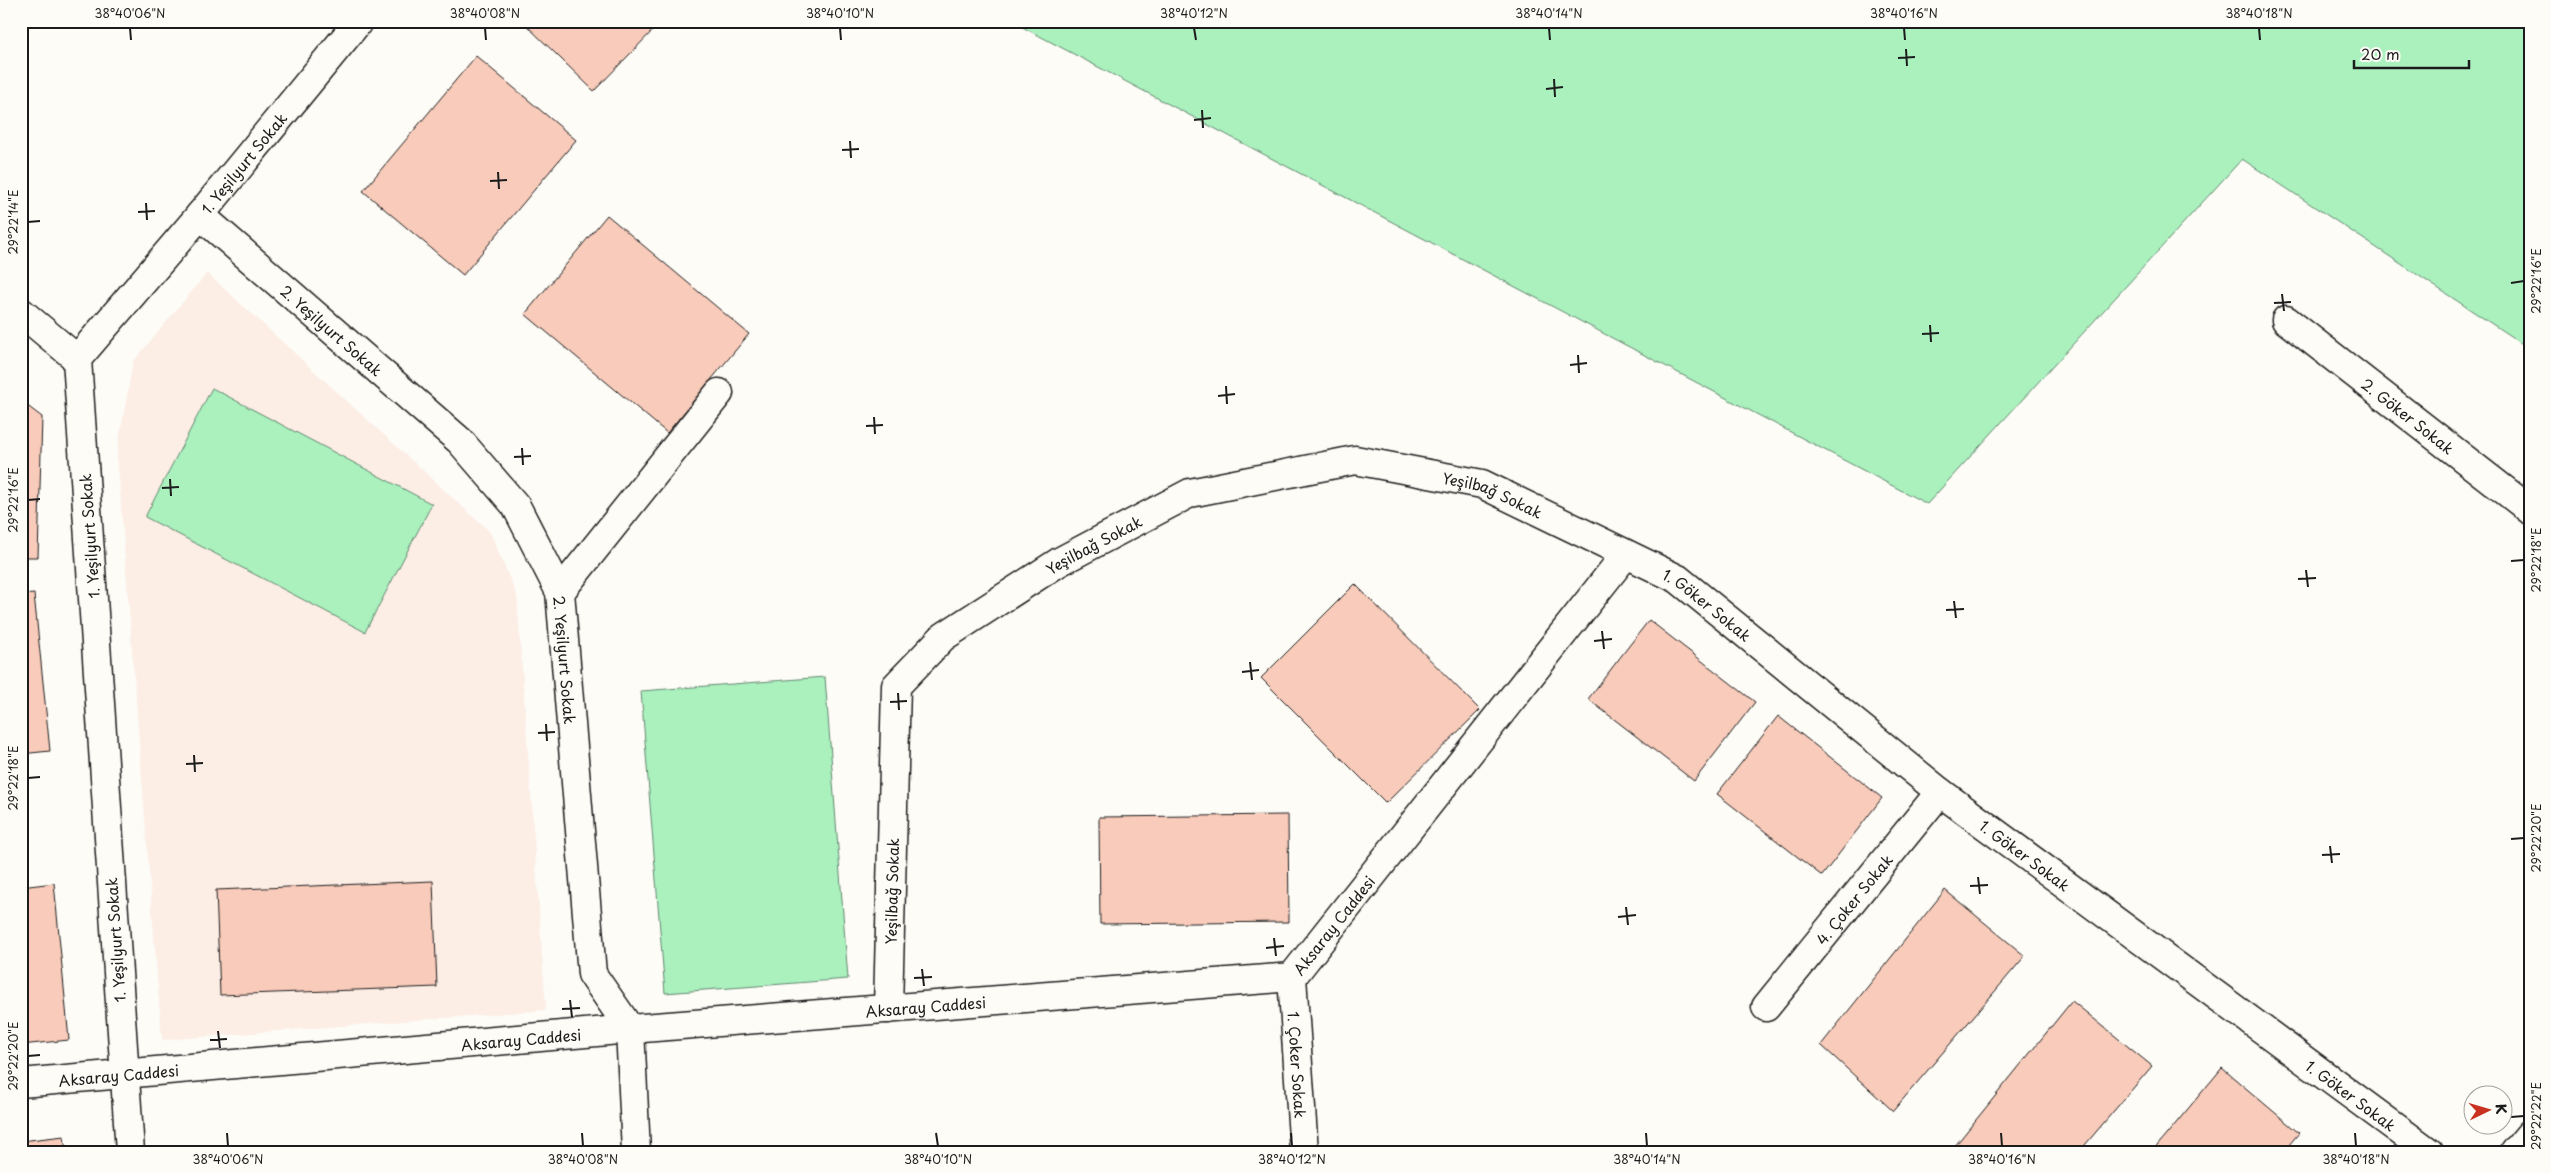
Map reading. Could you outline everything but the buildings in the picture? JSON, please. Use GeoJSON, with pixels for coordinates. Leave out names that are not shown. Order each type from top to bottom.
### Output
{"type":"FeatureCollection","features":[{"type":"Feature","properties":{"kind":"street","name":"1. Yeşilyurt Sokak"},"geometry":{"type":"LineString","coordinates":[[130,1152],[77,359],[200,215],[359,21]]}},
{"type":"Feature","properties":{"kind":"street","name":"2. Yeşilyurt Sokak"},"geometry":{"type":"LineString","coordinates":[[200,215],[460,441],[516,506],[560,592],[592,974],[630,1029]]}},
{"type":"Feature","properties":{"kind":"street"},"geometry":{"type":"LineString","coordinates":[[21,312],[77,359]]}},
{"type":"Feature","properties":{"kind":"street","name":"2. Göker Sokak"},"geometry":{"type":"LineString","coordinates":[[2286,320],[2530,510]]}},
{"type":"Feature","properties":{"kind":"street"},"geometry":{"type":"LineString","coordinates":[[560,592],[719,393]]}},
{"type":"Feature","properties":{"kind":"street","name":"Yeşilbağ Sokak"},"geometry":{"type":"LineString","coordinates":[[888,1009],[896,686],[943,637],[1059,562],[1190,493],[1355,460],[1482,484],[1626,554]]}},
{"type":"Feature","properties":{"kind":"street","name":"Aksaray Caddesi"},"geometry":{"type":"LineString","coordinates":[[21,1083],[630,1029],[1292,977],[1626,554]]}},
{"type":"Feature","properties":{"kind":"street","name":"1. Göker Sokak"},"geometry":{"type":"LineString","coordinates":[[1626,554],[1678,579],[1940,792],[2429,1152]]}},
{"type":"Feature","properties":{"kind":"street","name":"4. Çoker Sokak"},"geometry":{"type":"LineString","coordinates":[[1766,1007],[1940,792]]}},
{"type":"Feature","properties":{"kind":"street","name":"1. Çoker Sokak"},"geometry":{"type":"LineString","coordinates":[[1292,977],[1304,1152]]}},
{"type":"Feature","properties":{"kind":"street"},"geometry":{"type":"LineString","coordinates":[[630,1029],[636,1152]]}},
{"type":"Feature","properties":{"kind":"street"},"geometry":{"type":"LineString","coordinates":[[2515,1152],[2530,1134]]}},
{"type":"Feature","properties":{"kind":"shaded area"},"geometry":{"type":"Polygon","coordinates":[[[207,273],[490,532],[517,596],[546,1010],[162,1040],[117,452],[133,362],[207,273]]]}},
{"type":"Feature","properties":{"kind":"green space"},"geometry":{"type":"Polygon","coordinates":[[[1011,21],[2530,21],[2530,349],[2242,159],[1927,504],[1011,21]]]}},
{"type":"Feature","properties":{"kind":"green space"},"geometry":{"type":"Polygon","coordinates":[[[212,388],[432,504],[365,632],[145,517],[212,388]]]}},
{"type":"Feature","properties":{"kind":"green space"},"geometry":{"type":"Polygon","coordinates":[[[825,677],[848,979],[665,993],[641,691],[825,677]]]}}]}
